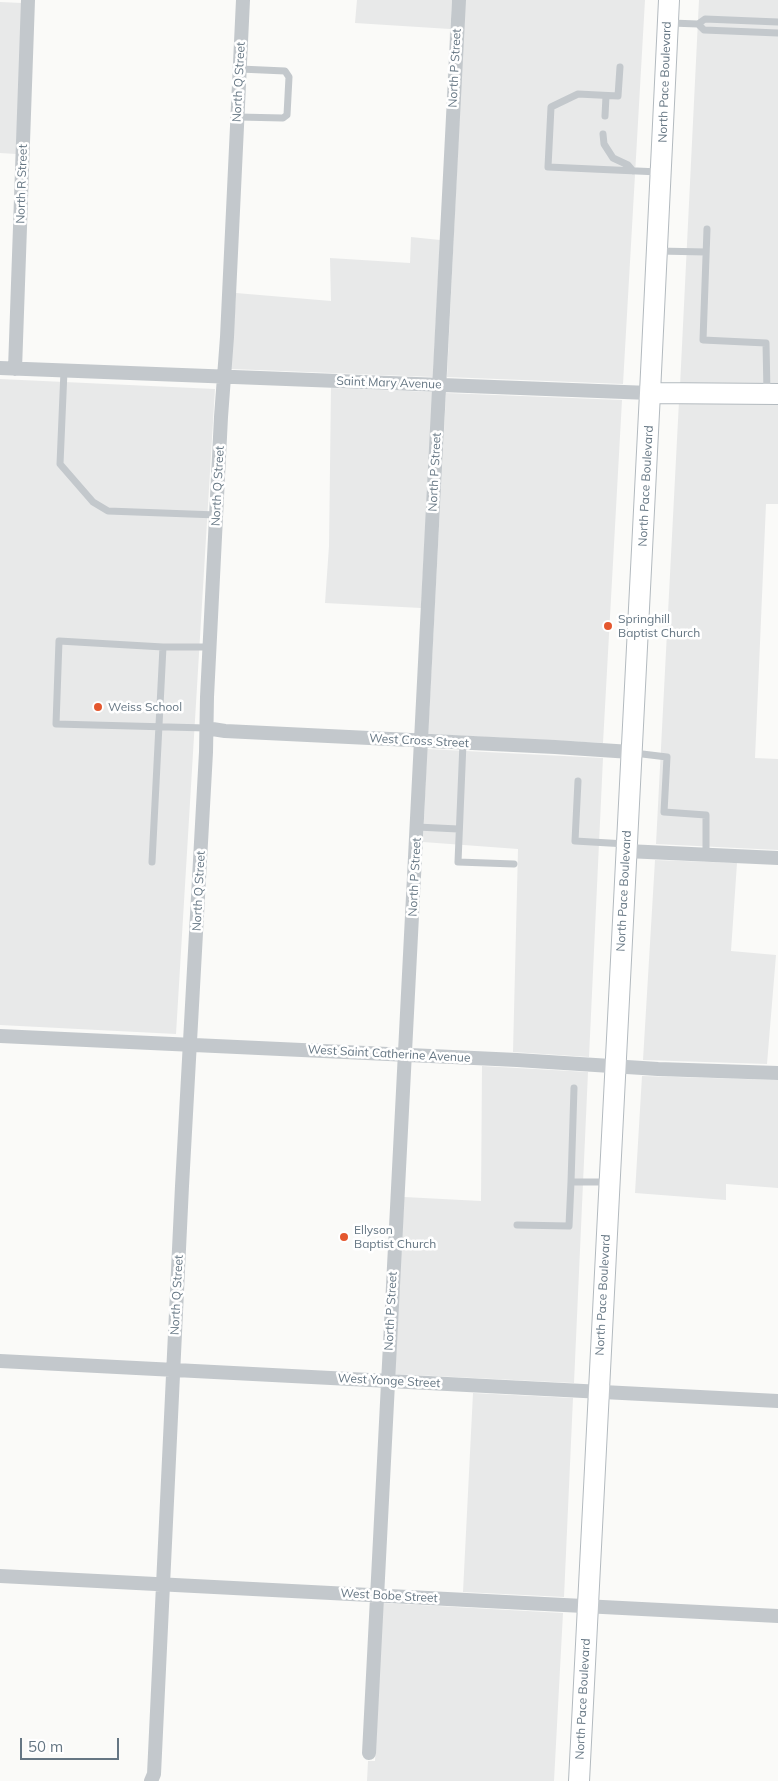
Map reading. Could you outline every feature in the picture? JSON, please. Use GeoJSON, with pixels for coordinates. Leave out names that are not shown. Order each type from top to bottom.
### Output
{"type":"FeatureCollection","features":[{"type":"Feature","properties":{"kind":"main road","name":"North Pace Boulevard"},"geometry":{"type":"LineString","coordinates":[[578,1781],[658,251],[669,0]]}},
{"type":"Feature","properties":{"kind":"main road","name":"Saint Mary Avenue"},"geometry":{"type":"LineString","coordinates":[[650,393],[772,394]]}},
{"type":"Feature","properties":{"kind":"street","name":"North R Street"},"geometry":{"type":"LineString","coordinates":[[15,369],[28,0]]}},
{"type":"Feature","properties":{"kind":"street","name":"North Q Street"},"geometry":{"type":"LineString","coordinates":[[151,1781],[154,1774],[164,1584],[243,0]]}},
{"type":"Feature","properties":{"kind":"street","name":"North P Street"},"geometry":{"type":"LineString","coordinates":[[369,1753],[459,0]]}},
{"type":"Feature","properties":{"kind":"street","name":"Saint Mary Avenue"},"geometry":{"type":"LineString","coordinates":[[0,368],[650,393]]}},
{"type":"Feature","properties":{"kind":"street","name":"West Cross Street"},"geometry":{"type":"LineString","coordinates":[[206,728],[224,731],[631,752]]}},
{"type":"Feature","properties":{"kind":"street"},"geometry":{"type":"LineString","coordinates":[[627,847],[778,858]]}},
{"type":"Feature","properties":{"kind":"street","name":"West Saint Catherine Avenue"},"geometry":{"type":"LineString","coordinates":[[0,1036],[778,1073]]}},
{"type":"Feature","properties":{"kind":"street","name":"West Yonge Street"},"geometry":{"type":"LineString","coordinates":[[0,1360],[778,1401]]}},
{"type":"Feature","properties":{"kind":"street","name":"West Bobe Street"},"geometry":{"type":"LineString","coordinates":[[0,1576],[778,1616]]}},
{"type":"Feature","properties":{"kind":"lane"},"geometry":{"type":"LineString","coordinates":[[668,23],[698,24],[705,19],[778,22]]}},
{"type":"Feature","properties":{"kind":"lane"},"geometry":{"type":"LineString","coordinates":[[739,31],[740,20]]}},
{"type":"Feature","properties":{"kind":"lane"},"geometry":{"type":"LineString","coordinates":[[698,24],[704,30],[778,33]]}},
{"type":"Feature","properties":{"kind":"lane"},"geometry":{"type":"LineString","coordinates":[[620,67],[618,96],[578,94],[551,106],[548,166],[662,172]]}},
{"type":"Feature","properties":{"kind":"lane"},"geometry":{"type":"LineString","coordinates":[[238,117],[283,118],[287,115],[289,77],[285,71],[240,69]]}},
{"type":"Feature","properties":{"kind":"lane"},"geometry":{"type":"LineString","coordinates":[[605,116],[606,96]]}},
{"type":"Feature","properties":{"kind":"lane"},"geometry":{"type":"LineString","coordinates":[[603,134],[604,144],[613,158],[633,171]]}},
{"type":"Feature","properties":{"kind":"lane"},"geometry":{"type":"LineString","coordinates":[[707,229],[703,340],[766,343],[772,394]]}},
{"type":"Feature","properties":{"kind":"lane"},"geometry":{"type":"LineString","coordinates":[[658,251],[706,252]]}},
{"type":"Feature","properties":{"kind":"lane"},"geometry":{"type":"LineString","coordinates":[[64,371],[60,464],[92,502],[108,511],[216,515]]}},
{"type":"Feature","properties":{"kind":"lane"},"geometry":{"type":"LineString","coordinates":[[206,728],[56,724],[59,641],[163,647],[210,647]]}},
{"type":"Feature","properties":{"kind":"lane"},"geometry":{"type":"LineString","coordinates":[[152,862],[163,647]]}},
{"type":"Feature","properties":{"kind":"lane"},"geometry":{"type":"LineString","coordinates":[[463,743],[458,862],[514,864]]}},
{"type":"Feature","properties":{"kind":"lane"},"geometry":{"type":"LineString","coordinates":[[631,752],[667,757],[664,812],[706,815],[706,854]]}},
{"type":"Feature","properties":{"kind":"lane"},"geometry":{"type":"LineString","coordinates":[[578,781],[575,841],[627,847]]}},
{"type":"Feature","properties":{"kind":"lane"},"geometry":{"type":"LineString","coordinates":[[417,828],[458,829]]}},
{"type":"Feature","properties":{"kind":"lane"},"geometry":{"type":"LineString","coordinates":[[517,1225],[569,1226],[574,1088]]}},
{"type":"Feature","properties":{"kind":"lane"},"geometry":{"type":"LineString","coordinates":[[571,1182],[609,1182]]}},
{"type":"Feature","properties":{"kind":"shaded area"},"geometry":{"type":"Polygon","coordinates":[[[357,0],[452,0],[446,114],[450,29],[355,23],[357,0]]]}},
{"type":"Feature","properties":{"kind":"shaded area"},"geometry":{"type":"Polygon","coordinates":[[[465,0],[645,0],[623,384],[447,377],[465,0]]]}},
{"type":"Feature","properties":{"kind":"shaded area"},"geometry":{"type":"Polygon","coordinates":[[[699,0],[778,0],[778,387],[680,386],[699,0]]]}},
{"type":"Feature","properties":{"kind":"shaded area"},"geometry":{"type":"Polygon","coordinates":[[[0,2],[22,3],[16,154],[0,153],[0,2]]]}},
{"type":"Feature","properties":{"kind":"shaded area"},"geometry":{"type":"Polygon","coordinates":[[[411,237],[440,240],[433,377],[231,369],[236,293],[331,301],[330,258],[410,263],[411,237]]]}},
{"type":"Feature","properties":{"kind":"shaded area","name":"Weiss School"},"geometry":{"type":"Polygon","coordinates":[[[0,379],[215,389],[176,1034],[0,1025],[0,379]]]}},
{"type":"Feature","properties":{"kind":"shaded area"},"geometry":{"type":"Polygon","coordinates":[[[331,388],[433,392],[421,608],[325,603],[329,546],[331,388]]]}},
{"type":"Feature","properties":{"kind":"shaded area"},"geometry":{"type":"Polygon","coordinates":[[[446,393],[622,400],[603,743],[428,734],[446,393]]]}},
{"type":"Feature","properties":{"kind":"shaded area"},"geometry":{"type":"Polygon","coordinates":[[[679,401],[778,402],[778,504],[766,504],[755,758],[778,759],[778,850],[656,844],[679,401]]]}},
{"type":"Feature","properties":{"kind":"shaded area"},"geometry":{"type":"Polygon","coordinates":[[[427,749],[603,758],[589,1057],[513,1052],[518,849],[423,842],[427,749]]]}},
{"type":"Feature","properties":{"kind":"shaded area"},"geometry":{"type":"Polygon","coordinates":[[[655,860],[737,863],[731,951],[776,955],[767,1064],[643,1060],[655,860]]]}},
{"type":"Feature","properties":{"kind":"shaded area"},"geometry":{"type":"Polygon","coordinates":[[[482,1066],[588,1072],[574,1383],[395,1374],[404,1197],[481,1201],[482,1066]]]}},
{"type":"Feature","properties":{"kind":"shaded area"},"geometry":{"type":"Polygon","coordinates":[[[642,1076],[778,1080],[778,1188],[726,1184],[726,1200],[635,1193],[642,1076]]]}},
{"type":"Feature","properties":{"kind":"shaded area"},"geometry":{"type":"Polygon","coordinates":[[[473,1393],[573,1398],[564,1597],[463,1592],[473,1393]]]}},
{"type":"Feature","properties":{"kind":"shaded area"},"geometry":{"type":"Polygon","coordinates":[[[383,1603],[563,1613],[554,1781],[367,1781],[368,1761],[375,1761],[383,1603]]]}},
{"type":"Feature","properties":{"kind":"place","name":"Springhill Baptist Church"},"geometry":{"type":"Point","coordinates":[608,626]}},
{"type":"Feature","properties":{"kind":"place","name":"Weiss School"},"geometry":{"type":"Point","coordinates":[98,707]}},
{"type":"Feature","properties":{"kind":"place","name":"Ellyson Baptist Church"},"geometry":{"type":"Point","coordinates":[344,1237]}}]}
